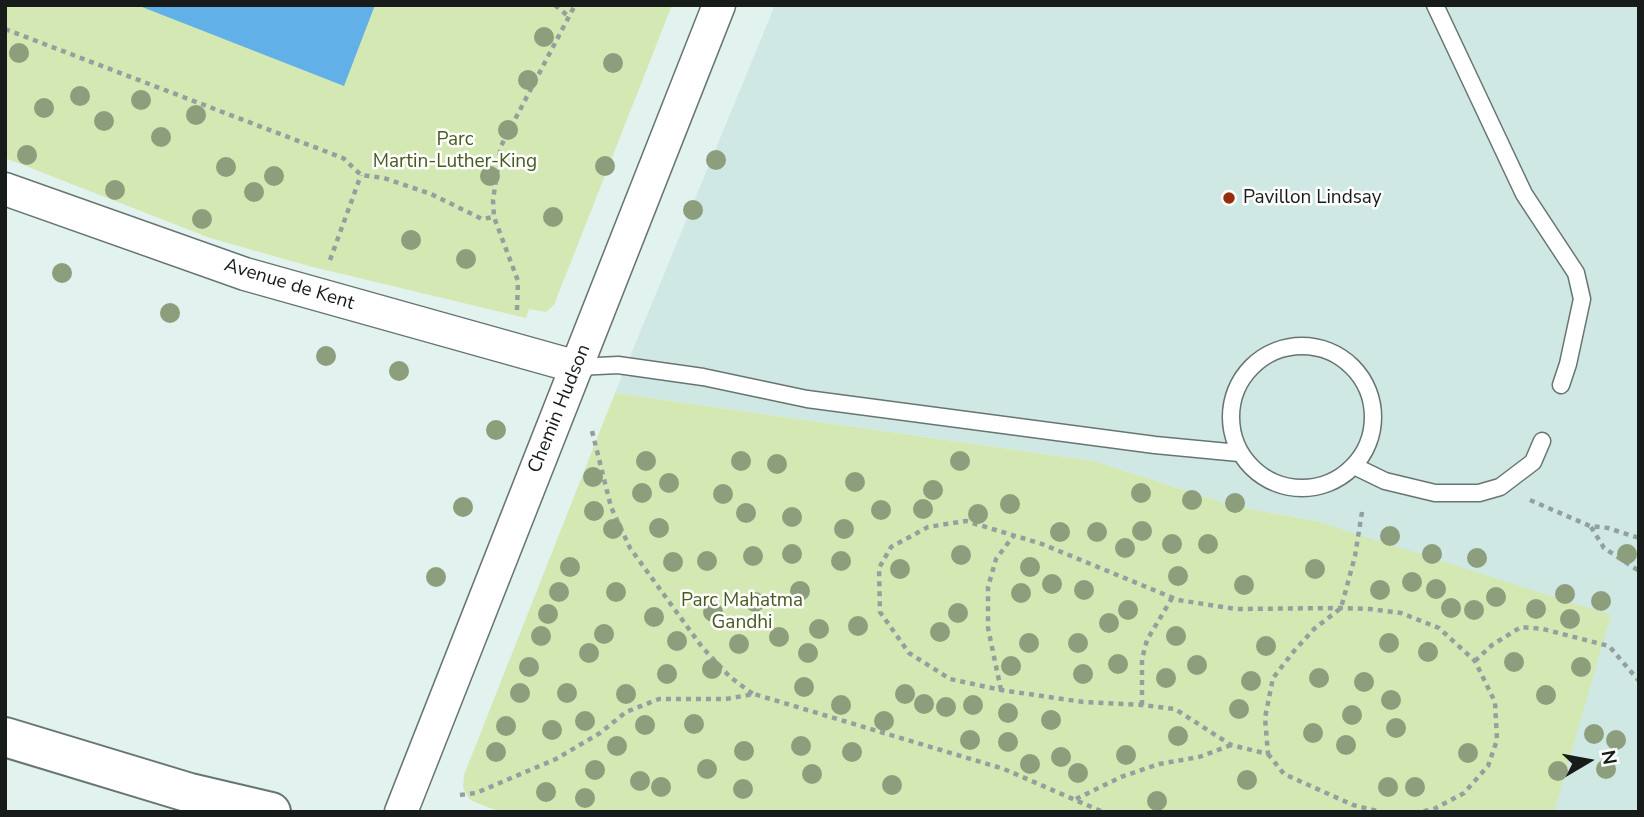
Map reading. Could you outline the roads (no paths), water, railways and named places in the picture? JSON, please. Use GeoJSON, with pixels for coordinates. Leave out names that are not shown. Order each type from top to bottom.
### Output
{"type":"FeatureCollection","features":[{"type":"Feature","properties":{"kind":"main road"},"geometry":{"type":"LineString","coordinates":[[5,737],[190,793],[271,812]]}},
{"type":"Feature","properties":{"kind":"street","name":"Chemin Hudson"},"geometry":{"type":"LineString","coordinates":[[401,812],[719,5]]}},
{"type":"Feature","properties":{"kind":"street","name":"Avenue de Kent"},"geometry":{"type":"LineString","coordinates":[[5,189],[244,274],[577,367]]}},
{"type":"Feature","properties":{"kind":"lane"},"geometry":{"type":"LineString","coordinates":[[1436,5],[1524,194],[1576,273],[1583,299],[1561,385]]}},
{"type":"Feature","properties":{"kind":"lane"},"geometry":{"type":"LineString","coordinates":[[1308,346],[1329,351],[1348,363],[1363,381],[1371,402],[1373,425],[1366,447],[1354,466],[1345,474],[1327,484],[1307,489],[1287,488],[1252,469],[1239,453],[1232,432],[1230,410],[1236,388],[1248,370],[1265,356],[1286,348],[1308,346]]}},
{"type":"Feature","properties":{"kind":"lane"},"geometry":{"type":"LineString","coordinates":[[577,367],[618,365],[703,377],[807,399],[1155,445],[1239,453]]}},
{"type":"Feature","properties":{"kind":"lane"},"geometry":{"type":"LineString","coordinates":[[1354,466],[1385,481],[1435,493],[1479,493],[1500,488],[1533,463],[1542,441]]}},
{"type":"Feature","properties":{"kind":"water"},"geometry":{"type":"Polygon","coordinates":[[[137,5],[375,5],[344,86],[137,5]]]}},
{"type":"Feature","properties":{"kind":"place","name":"Pavillon Lindsay"},"geometry":{"type":"Point","coordinates":[1229,198]}},
{"type":"Feature","properties":{"kind":"park label","name":"Parc Martin-Luther-King"},"geometry":{"type":"Point","coordinates":[455,151]}},
{"type":"Feature","properties":{"kind":"park label","name":"Parc Mahatma Gandhi"},"geometry":{"type":"Point","coordinates":[742,612]}}]}
